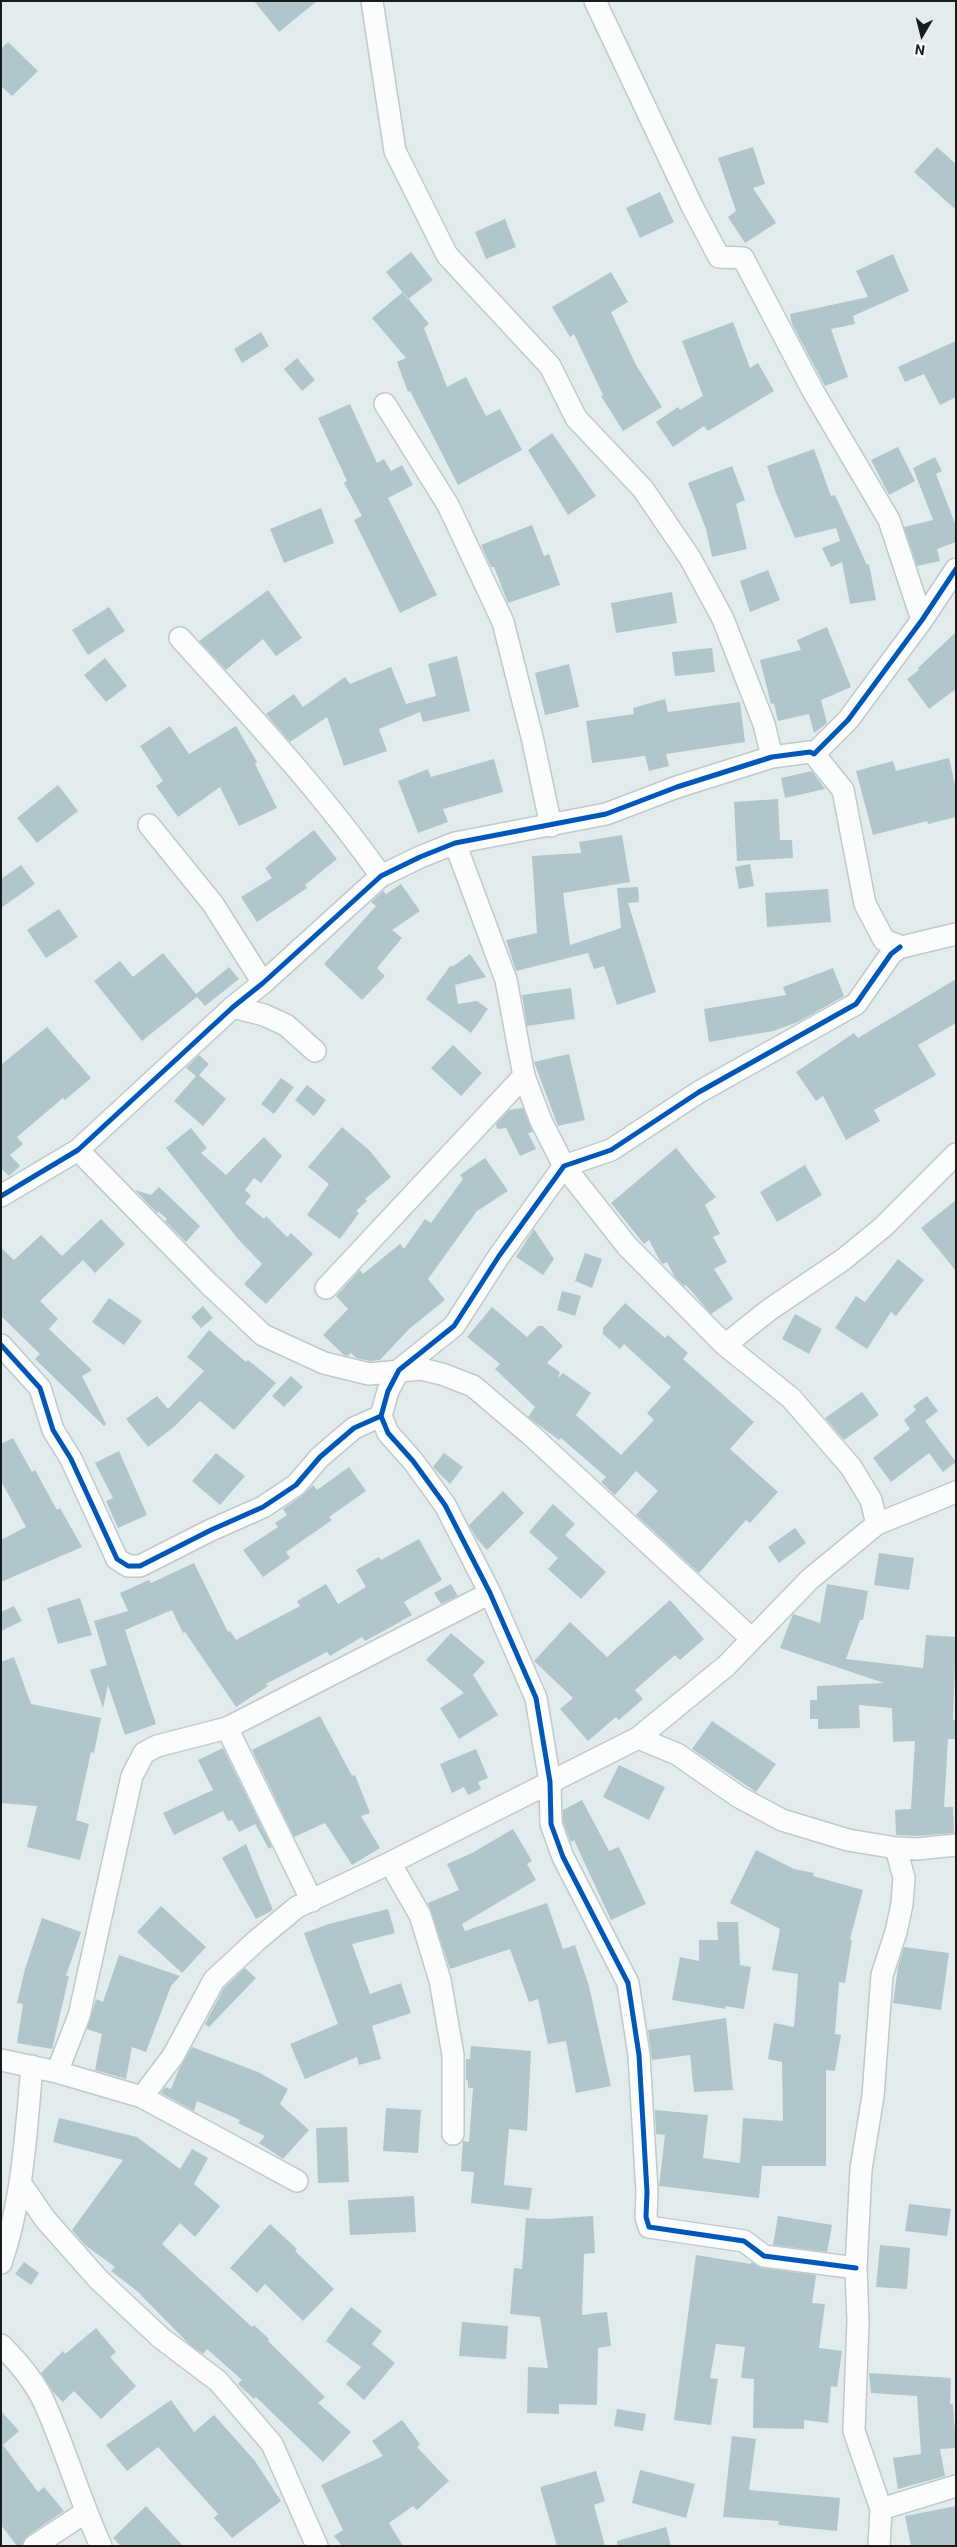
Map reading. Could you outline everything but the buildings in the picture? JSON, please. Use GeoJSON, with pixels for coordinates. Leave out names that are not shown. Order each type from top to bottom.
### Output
{"type":"FeatureCollection","features":[{"type":"Feature","properties":{"kind":"street"},"geometry":{"type":"LineString","coordinates":[[372,1],[396,151],[447,255],[550,366],[576,418],[643,489],[690,558],[723,619],[764,724],[772,758]]}},
{"type":"Feature","properties":{"kind":"street"},"geometry":{"type":"LineString","coordinates":[[595,1],[692,206],[719,257],[743,258],[814,391],[889,520],[922,620]]}},
{"type":"Feature","properties":{"kind":"street"},"geometry":{"type":"LineString","coordinates":[[385,404],[448,505],[503,622],[532,738],[551,826]]}},
{"type":"Feature","properties":{"kind":"street"},"geometry":{"type":"LineString","coordinates":[[814,754],[848,720],[922,620],[956,569]]}},
{"type":"Feature","properties":{"kind":"street"},"geometry":{"type":"LineString","coordinates":[[180,638],[295,766],[351,834],[380,876]]}},
{"type":"Feature","properties":{"kind":"street"},"geometry":{"type":"LineString","coordinates":[[1,1196],[78,1150],[233,1007],[263,983],[380,876],[455,843],[606,814],[677,787],[772,758],[810,752],[814,754],[843,790],[865,904],[884,940],[900,946]]}},
{"type":"Feature","properties":{"kind":"street"},"geometry":{"type":"LineString","coordinates":[[149,825],[213,904],[263,983]]}},
{"type":"Feature","properties":{"kind":"street"},"geometry":{"type":"LineString","coordinates":[[455,843],[506,980],[524,1076],[541,1120],[564,1166],[626,1246],[725,1344],[791,1398],[851,1467],[871,1500],[877,1524]]}},
{"type":"Feature","properties":{"kind":"street"},"geometry":{"type":"LineString","coordinates":[[856,2268],[764,2256],[744,2241],[649,2228],[646,2217],[647,2192],[639,2055],[628,1983],[563,1857],[551,1824],[550,1782],[536,1698],[490,1593],[445,1505],[413,1460],[388,1434],[381,1416],[388,1391],[399,1370],[454,1326],[499,1256],[564,1166],[611,1150],[699,1092],[856,1004],[891,954],[900,946],[956,934]]}},
{"type":"Feature","properties":{"kind":"street"},"geometry":{"type":"LineString","coordinates":[[233,1007],[264,1015],[286,1025],[315,1051]]}},
{"type":"Feature","properties":{"kind":"street"},"geometry":{"type":"LineString","coordinates":[[326,1288],[524,1076]]}},
{"type":"Feature","properties":{"kind":"street"},"geometry":{"type":"LineString","coordinates":[[78,1150],[208,1284],[263,1335],[324,1363],[369,1374],[399,1370],[428,1371],[473,1386],[532,1436],[752,1639]]}},
{"type":"Feature","properties":{"kind":"street"},"geometry":{"type":"LineString","coordinates":[[725,1344],[769,1310],[844,1259],[883,1227],[956,1154]]}},
{"type":"Feature","properties":{"kind":"street"},"geometry":{"type":"LineString","coordinates":[[1,1345],[40,1388],[53,1430],[72,1460],[117,1559],[128,1566],[140,1566],[210,1530],[263,1508],[296,1484],[320,1457],[354,1428],[381,1416]]}},
{"type":"Feature","properties":{"kind":"street"},"geometry":{"type":"LineString","coordinates":[[142,2097],[173,2056],[214,1980],[256,1941],[297,1908],[638,1738],[726,1666],[810,1580],[877,1524],[955,1494]]}},
{"type":"Feature","properties":{"kind":"street"},"geometry":{"type":"LineString","coordinates":[[57,2072],[79,2016],[132,1776],[144,1753],[157,1746],[227,1728],[490,1593]]}},
{"type":"Feature","properties":{"kind":"street"},"geometry":{"type":"LineString","coordinates":[[227,1728],[312,1901]]}},
{"type":"Feature","properties":{"kind":"street"},"geometry":{"type":"LineString","coordinates":[[638,1738],[677,1754],[740,1797],[782,1820],[848,1840],[896,1848],[917,1849],[956,1845]]}},
{"type":"Feature","properties":{"kind":"street"},"geometry":{"type":"LineString","coordinates":[[879,2546],[881,2509],[854,2431],[858,2320],[856,2268],[861,2169],[873,2096],[882,1975],[896,1932],[902,1904],[904,1878],[896,1848]]}},
{"type":"Feature","properties":{"kind":"street"},"geometry":{"type":"LineString","coordinates":[[390,1863],[420,1914],[440,1980],[453,2055],[453,2134]]}},
{"type":"Feature","properties":{"kind":"street"},"geometry":{"type":"LineString","coordinates":[[1,2060],[57,2072],[142,2097],[297,2181]]}},
{"type":"Feature","properties":{"kind":"street"},"geometry":{"type":"LineString","coordinates":[[1,2263],[11,2234],[21,2184],[32,2066]]}},
{"type":"Feature","properties":{"kind":"street"},"geometry":{"type":"LineString","coordinates":[[21,2184],[45,2219],[98,2280],[161,2338],[218,2381],[272,2444],[317,2546]]}},
{"type":"Feature","properties":{"kind":"street"},"geometry":{"type":"LineString","coordinates":[[1,2345],[19,2363],[43,2398],[86,2512],[101,2546]]}},
{"type":"Feature","properties":{"kind":"street"},"geometry":{"type":"LineString","coordinates":[[881,2509],[956,2486]]}},
{"type":"Feature","properties":{"kind":"street"},"geometry":{"type":"LineString","coordinates":[[34,2546],[86,2512]]}},
{"type":"Feature","properties":{"kind":"cycle path"},"geometry":{"type":"LineString","coordinates":[[1,1196],[78,1150],[233,1007],[263,983],[381,876],[455,843],[606,814],[677,787],[772,757],[810,752],[814,754],[848,720],[922,620],[956,569]]}},
{"type":"Feature","properties":{"kind":"cycle path"},"geometry":{"type":"LineString","coordinates":[[1,1345],[40,1388],[53,1430],[71,1459],[117,1559],[128,1566],[140,1566],[211,1530],[263,1507],[296,1485],[320,1457],[354,1428],[381,1416],[388,1391],[399,1370],[454,1326],[499,1256],[564,1166],[611,1150],[699,1092],[856,1004],[891,954],[900,947]]}},
{"type":"Feature","properties":{"kind":"cycle path"},"geometry":{"type":"LineString","coordinates":[[381,1416],[388,1433],[413,1461],[445,1505],[490,1593],[536,1698],[550,1782],[551,1824],[563,1857],[628,1983],[639,2055],[647,2192],[646,2217],[649,2227],[744,2241],[764,2256],[856,2268]]}}]}
